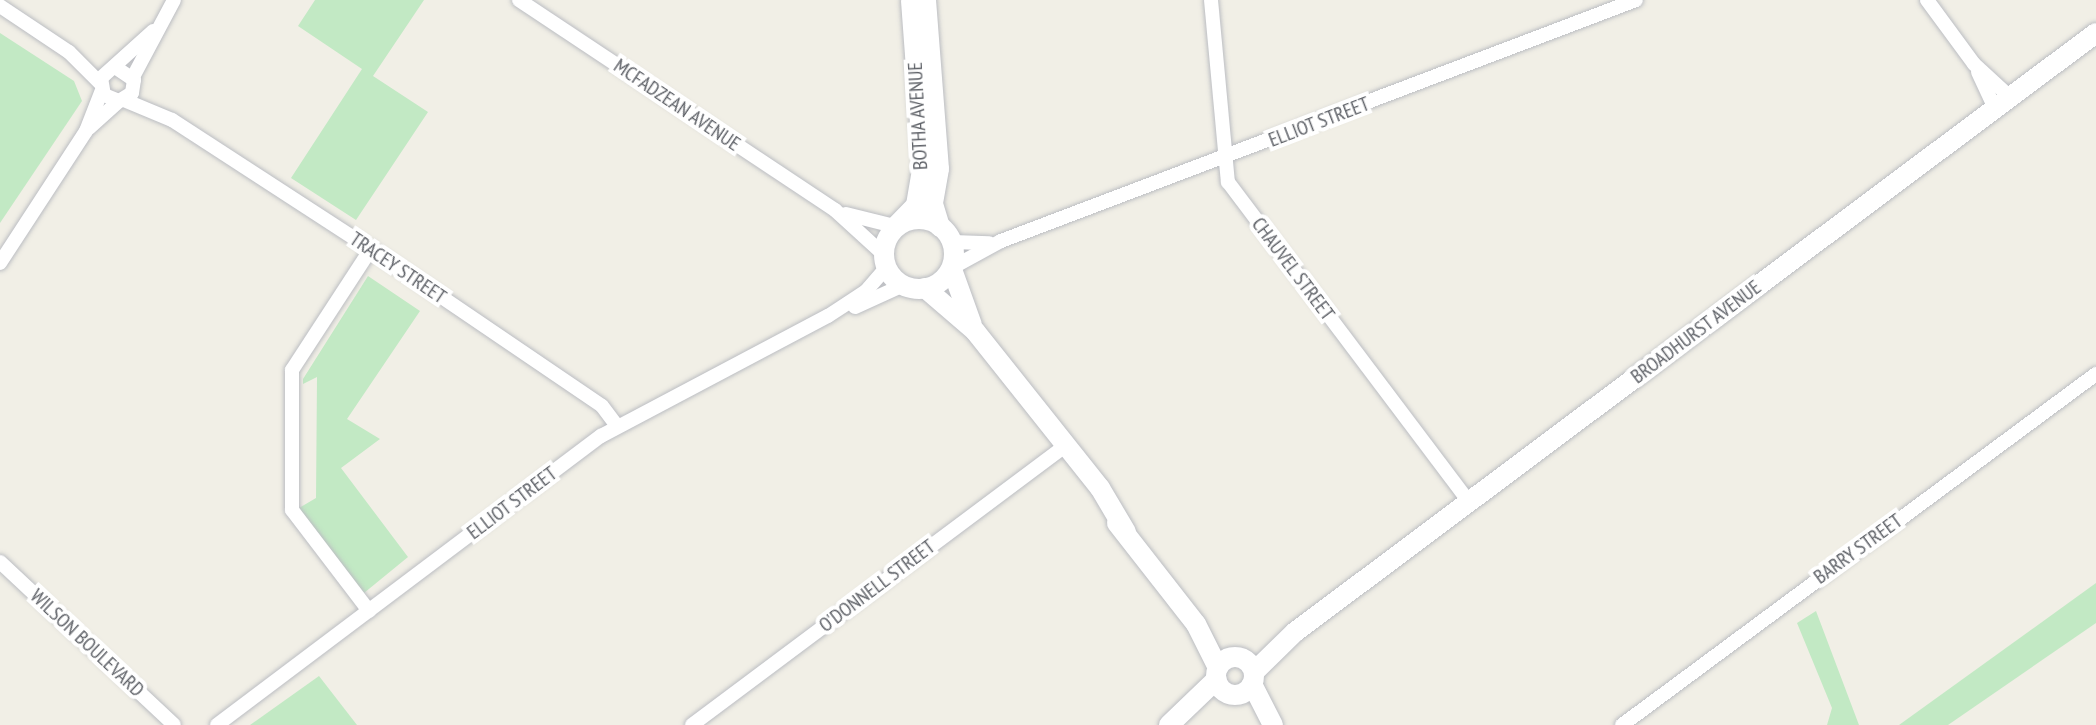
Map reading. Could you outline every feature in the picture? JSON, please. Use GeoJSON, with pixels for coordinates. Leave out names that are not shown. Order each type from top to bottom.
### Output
{"type":"FeatureCollection","features":[{"type":"Feature","properties":{"kind":"street"},"geometry":{"type":"LineString","coordinates":[[86,131],[121,100],[134,80],[153,31],[174,0]]}},
{"type":"Feature","properties":{"kind":"street","name":"MCFADZEAN AVENUE"},"geometry":{"type":"LineString","coordinates":[[519,0],[835,210],[883,260]]}},
{"type":"Feature","properties":{"kind":"street","name":"BOTHA AVENUE"},"geometry":{"type":"LineString","coordinates":[[911,0],[923,52],[939,169],[933,204],[947,234],[954,269]]}},
{"type":"Feature","properties":{"kind":"street","name":"BOTHA AVENUE"},"geometry":{"type":"LineString","coordinates":[[883,260],[896,225],[916,205],[921,184],[926,0]]}},
{"type":"Feature","properties":{"kind":"street","name":"CHAUVEL STREET"},"geometry":{"type":"LineString","coordinates":[[1211,0],[1222,159],[1228,182],[1469,502]]}},
{"type":"Feature","properties":{"kind":"street","name":"ELLIOT STREET"},"geometry":{"type":"LineString","coordinates":[[954,269],[1001,241],[1636,0]]}},
{"type":"Feature","properties":{"kind":"street"},"geometry":{"type":"LineString","coordinates":[[1927,0],[2002,102]]}},
{"type":"Feature","properties":{"kind":"street"},"geometry":{"type":"LineString","coordinates":[[0,6],[69,52],[101,86]]}},
{"type":"Feature","properties":{"kind":"street"},"geometry":{"type":"LineString","coordinates":[[0,263],[86,131],[101,86],[112,68],[153,31]]}},
{"type":"Feature","properties":{"kind":"street","name":"BROADHURST AVENUE"},"geometry":{"type":"LineString","coordinates":[[1171,725],[2096,33]]}},
{"type":"Feature","properties":{"kind":"street"},"geometry":{"type":"LineString","coordinates":[[69,52],[112,68]]}},
{"type":"Feature","properties":{"kind":"street","name":"TRACEY STREET"},"geometry":{"type":"LineString","coordinates":[[112,68],[134,80],[172,120]]}},
{"type":"Feature","properties":{"kind":"street","name":"TRACEY STREET"},"geometry":{"type":"LineString","coordinates":[[101,86],[121,100],[172,120],[371,249],[602,406],[617,426]]}},
{"type":"Feature","properties":{"kind":"street","name":"MCFADZEAN AVENUE"},"geometry":{"type":"LineString","coordinates":[[835,210],[896,225]]}},
{"type":"Feature","properties":{"kind":"street"},"geometry":{"type":"LineString","coordinates":[[896,225],[947,234]]}},
{"type":"Feature","properties":{"kind":"street","name":"ELLIOT STREET"},"geometry":{"type":"LineString","coordinates":[[947,234],[1001,241]]}},
{"type":"Feature","properties":{"kind":"street"},"geometry":{"type":"LineString","coordinates":[[369,611],[292,510],[292,370],[371,249]]}},
{"type":"Feature","properties":{"kind":"street"},"geometry":{"type":"LineString","coordinates":[[883,260],[975,331],[1065,452],[1100,488],[1126,532],[1272,725]]}},
{"type":"Feature","properties":{"kind":"street","name":"ELLIOT STREET"},"geometry":{"type":"LineString","coordinates":[[217,725],[617,426],[828,316],[866,291],[883,260]]}},
{"type":"Feature","properties":{"kind":"street"},"geometry":{"type":"LineString","coordinates":[[916,286],[954,269],[975,331]]}},
{"type":"Feature","properties":{"kind":"street","name":"ELLIOT STREET"},"geometry":{"type":"LineString","coordinates":[[828,316],[916,286]]}},
{"type":"Feature","properties":{"kind":"street","name":"BARRY STREET"},"geometry":{"type":"LineString","coordinates":[[1622,725],[2096,374]]}},
{"type":"Feature","properties":{"kind":"street","name":"O'DONNELL STREET"},"geometry":{"type":"LineString","coordinates":[[692,725],[1065,452]]}},
{"type":"Feature","properties":{"kind":"street","name":"WILSON BOULEVARD"},"geometry":{"type":"LineString","coordinates":[[0,562],[174,725]]}},
{"type":"Feature","properties":{"kind":"green space"},"geometry":{"type":"Polygon","coordinates":[[[315,0],[424,0],[373,76],[428,112],[356,220],[291,178],[362,69],[298,26],[315,0]]]}},
{"type":"Feature","properties":{"kind":"green space"},"geometry":{"type":"Polygon","coordinates":[[[0,33],[74,81],[82,101],[0,223],[0,33]]]}},
{"type":"Feature","properties":{"kind":"green space"},"geometry":{"type":"Polygon","coordinates":[[[368,276],[420,311],[347,419],[380,439],[341,468],[408,557],[364,593],[299,508],[316,498],[317,377],[303,384],[303,379],[368,276]]]}},
{"type":"Feature","properties":{"kind":"green space"},"geometry":{"type":"Polygon","coordinates":[[[2096,583],[2096,623],[1948,725],[1899,725],[2096,583]]]}},
{"type":"Feature","properties":{"kind":"green space"},"geometry":{"type":"Polygon","coordinates":[[[1816,611],[1859,725],[1827,725],[1832,708],[1797,623],[1816,611]]]}},
{"type":"Feature","properties":{"kind":"green space"},"geometry":{"type":"Polygon","coordinates":[[[319,676],[357,725],[250,725],[319,676]]]}}]}
